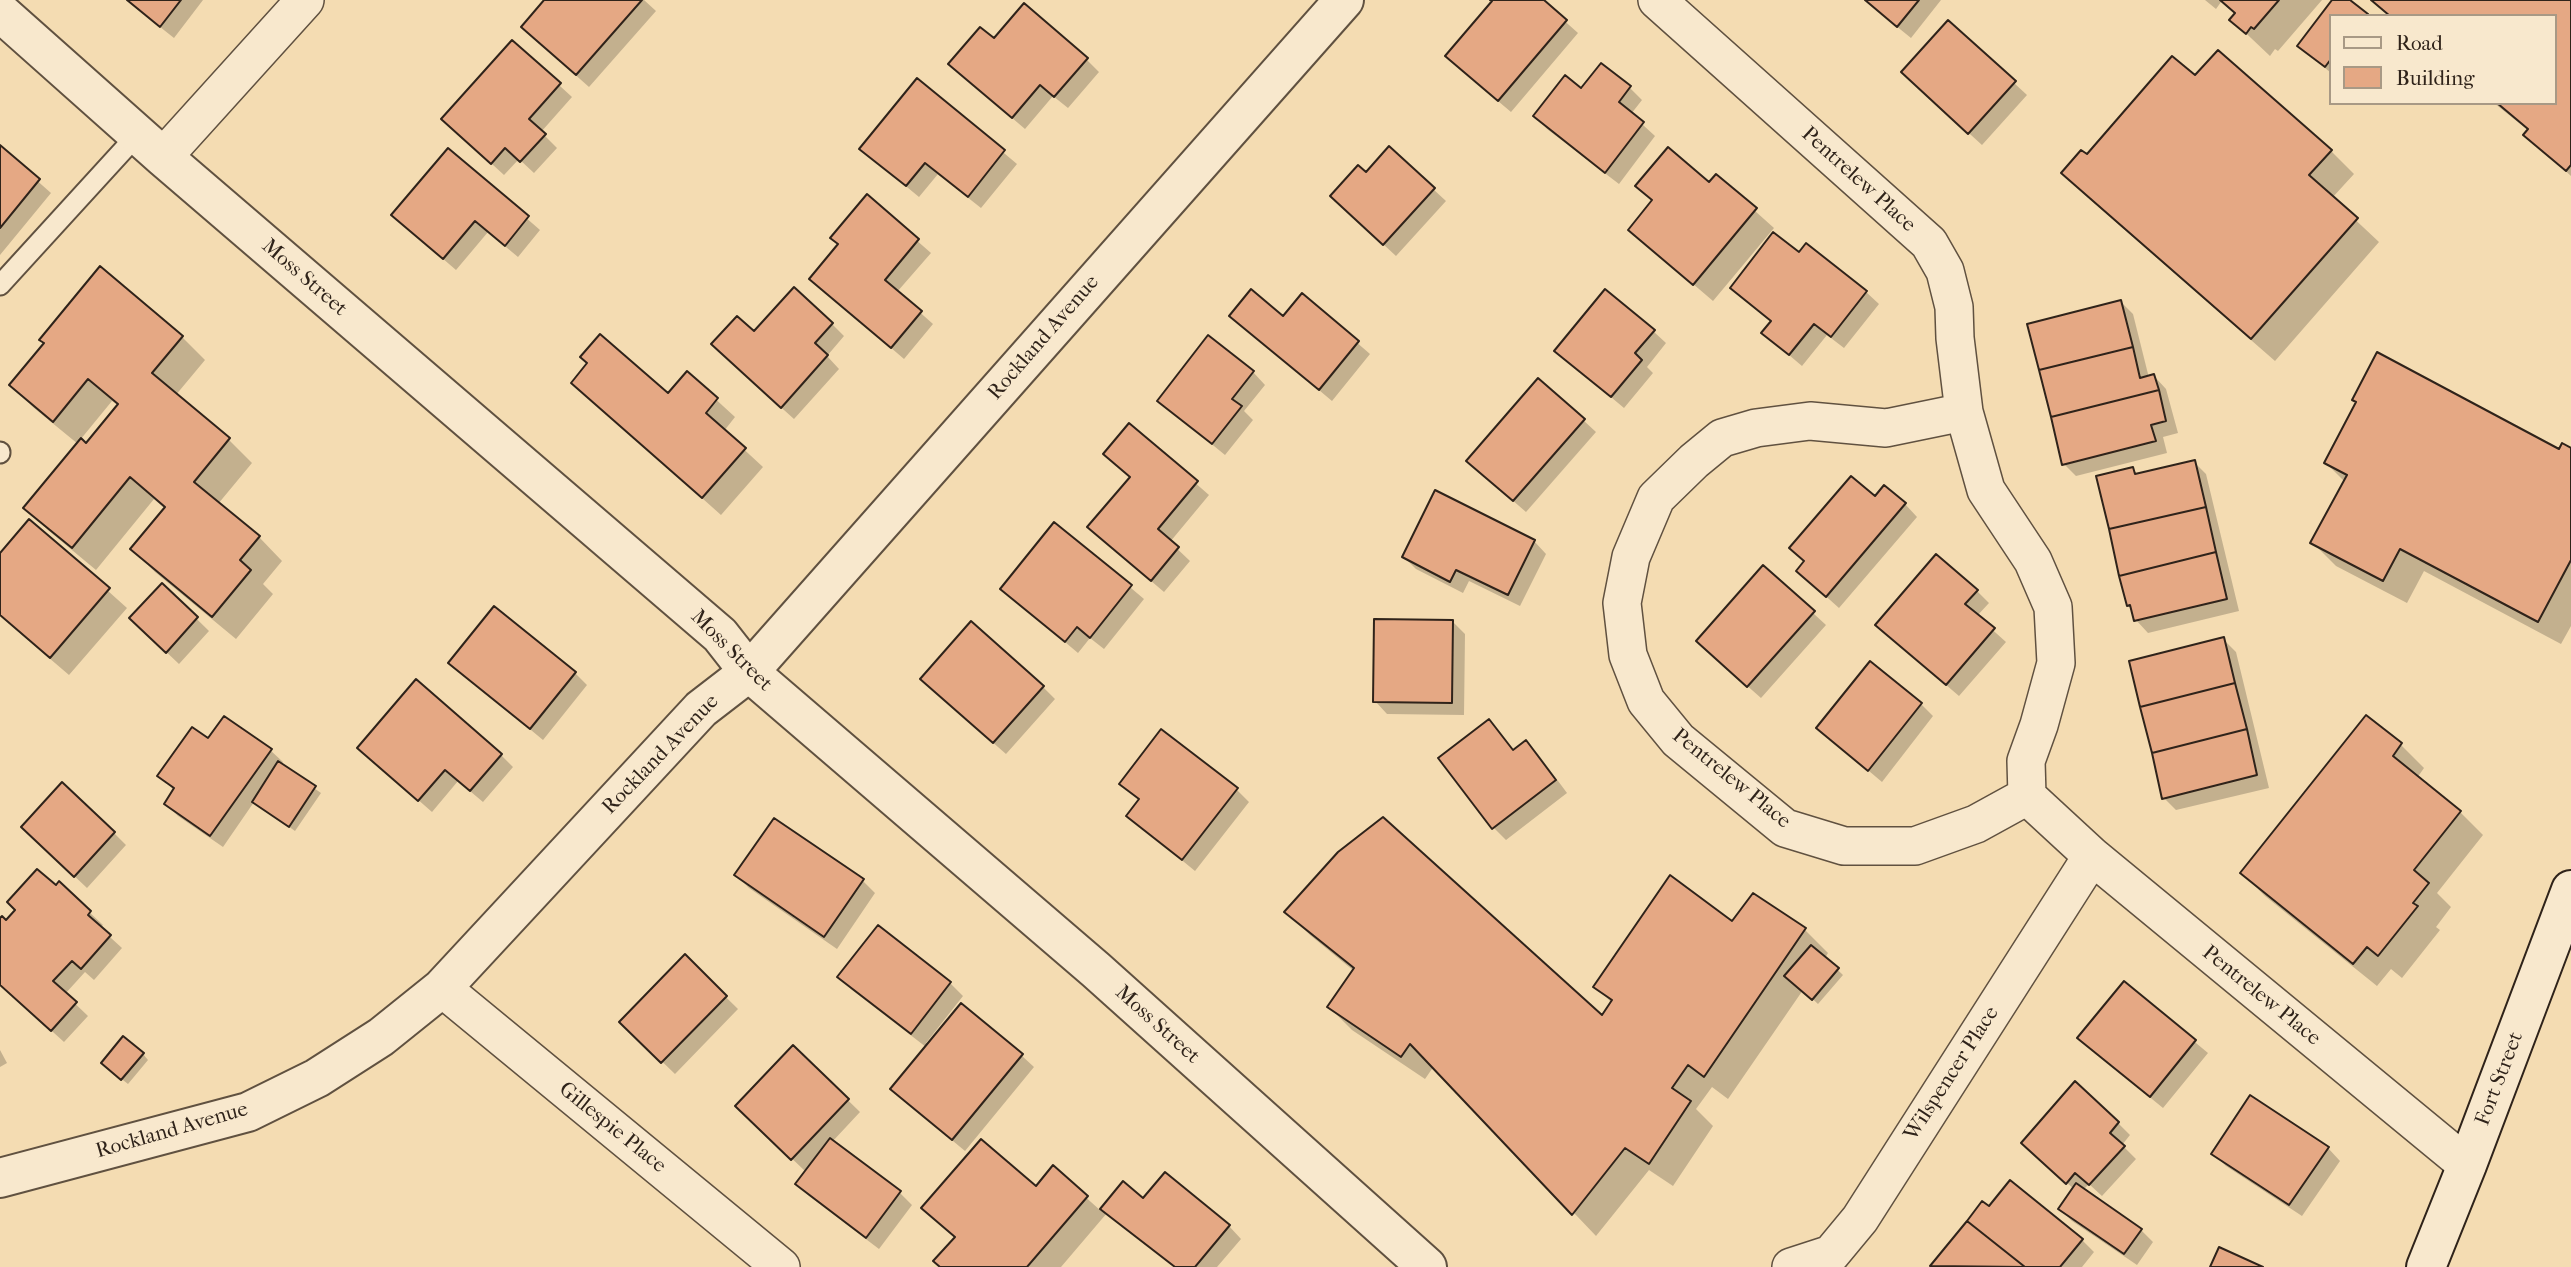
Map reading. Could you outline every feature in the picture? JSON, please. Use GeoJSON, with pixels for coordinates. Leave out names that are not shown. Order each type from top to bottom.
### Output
{"type":"FeatureCollection","features":[{"type":"Feature","properties":{"kind":"street"},"geometry":{"type":"LineString","coordinates":[[150,146],[305,0]]}},
{"type":"Feature","properties":{"kind":"street","name":"Rockland Avenue"},"geometry":{"type":"LineString","coordinates":[[0,1178],[248,1112],[317,1077],[381,1038],[442,988],[701,709],[749,672],[1344,0]]}},
{"type":"Feature","properties":{"kind":"street","name":"Pentrelew Place"},"geometry":{"type":"LineString","coordinates":[[1657,0],[1929,243],[1945,271],[1954,306],[1964,412],[1986,490],[2033,561],[2053,607],[2056,663],[2026,761],[2027,796],[2092,856],[2468,1165]]}},
{"type":"Feature","properties":{"kind":"street","name":"Moss Street"},"geometry":{"type":"LineString","coordinates":[[0,12],[150,146],[720,635],[749,672],[1096,970],[1427,1267]]}},
{"type":"Feature","properties":{"kind":"street","name":"Pentrelew Place"},"geometry":{"type":"LineString","coordinates":[[1964,412],[1886,429],[1810,421],[1756,428],[1723,438],[1694,461],[1656,498],[1631,557],[1622,603],[1628,655],[1646,701],[1678,740],[1785,828],[1844,846],[1915,846],[1976,824],[2027,796]]}},
{"type":"Feature","properties":{"kind":"street","name":"Wilspencer Place"},"geometry":{"type":"LineString","coordinates":[[1791,1267],[1830,1254],[1860,1219],[2092,856]]}},
{"type":"Feature","properties":{"kind":"street","name":"Fort Street"},"geometry":{"type":"LineString","coordinates":[[2426,1267],[2468,1165],[2571,890]]}},
{"type":"Feature","properties":{"kind":"street","name":"Gillespie Place"},"geometry":{"type":"LineString","coordinates":[[442,988],[781,1267]]}},
{"type":"Feature","properties":{"kind":"lane"},"geometry":{"type":"LineString","coordinates":[[0,285],[150,146]]}},
{"type":"Feature","properties":{"kind":"building"},"geometry":{"type":"Polygon","coordinates":[[[127,0],[181,0],[160,27],[127,0]]]}},
{"type":"Feature","properties":{"kind":"building"},"geometry":{"type":"Polygon","coordinates":[[[544,0],[642,0],[576,75],[521,27],[544,0]]]}},
{"type":"Feature","properties":{"kind":"building"},"geometry":{"type":"Polygon","coordinates":[[[1490,0],[1544,0],[1567,20],[1498,101],[1445,56],[1492,1],[1490,0]]]}},
{"type":"Feature","properties":{"kind":"building"},"geometry":{"type":"Polygon","coordinates":[[[1865,0],[1919,0],[1897,27],[1865,0]]]}},
{"type":"Feature","properties":{"kind":"building"},"geometry":{"type":"Polygon","coordinates":[[[2220,0],[2279,0],[2254,29],[2251,27],[2246,34],[2229,20],[2235,13],[2220,0]]]}},
{"type":"Feature","properties":{"kind":"building"},"geometry":{"type":"Polygon","coordinates":[[[2332,0],[2350,0],[2368,14],[2330,14],[2330,60],[2325,67],[2297,46],[2332,0]]]}},
{"type":"Feature","properties":{"kind":"building"},"geometry":{"type":"Polygon","coordinates":[[[2371,0],[2571,0],[2571,165],[2566,171],[2523,135],[2528,129],[2499,105],[2557,105],[2557,14],[2388,14],[2371,0]]]}},
{"type":"Feature","properties":{"kind":"building"},"geometry":{"type":"Polygon","coordinates":[[[1024,3],[1088,58],[1054,97],[1040,85],[1012,118],[948,64],[980,27],[994,38],[1024,3]]]}},
{"type":"Feature","properties":{"kind":"building"},"geometry":{"type":"Polygon","coordinates":[[[1948,20],[2016,81],[1968,134],[1901,72],[1948,20]]]}},
{"type":"Feature","properties":{"kind":"building"},"geometry":{"type":"Polygon","coordinates":[[[512,40],[561,83],[529,119],[546,134],[520,162],[505,148],[491,164],[441,119],[512,40]]]}},
{"type":"Feature","properties":{"kind":"building"},"geometry":{"type":"Polygon","coordinates":[[[2218,50],[2332,150],[2309,175],[2358,218],[2251,339],[2061,173],[2081,150],[2087,154],[2172,56],[2195,75],[2218,50]]]}},
{"type":"Feature","properties":{"kind":"building"},"geometry":{"type":"Polygon","coordinates":[[[1601,63],[1631,86],[1619,102],[1644,122],[1605,173],[1533,116],[1565,75],[1581,88],[1601,63]]]}},
{"type":"Feature","properties":{"kind":"building"},"geometry":{"type":"Polygon","coordinates":[[[917,78],[1005,150],[968,197],[925,163],[906,186],[859,149],[917,78]]]}},
{"type":"Feature","properties":{"kind":"building"},"geometry":{"type":"Polygon","coordinates":[[[0,145],[40,179],[0,228],[0,145]]]}},
{"type":"Feature","properties":{"kind":"building"},"geometry":{"type":"Polygon","coordinates":[[[1389,146],[1435,188],[1383,245],[1330,196],[1358,165],[1366,172],[1389,146]]]}},
{"type":"Feature","properties":{"kind":"building"},"geometry":{"type":"Polygon","coordinates":[[[1668,147],[1709,182],[1716,174],[1757,208],[1693,285],[1628,230],[1652,200],[1635,186],[1668,147]]]}},
{"type":"Feature","properties":{"kind":"building"},"geometry":{"type":"Polygon","coordinates":[[[448,148],[529,216],[505,246],[475,221],[443,259],[391,215],[448,148]]]}},
{"type":"Feature","properties":{"kind":"building"},"geometry":{"type":"Polygon","coordinates":[[[867,194],[919,239],[885,280],[922,311],[891,348],[809,279],[838,244],[830,238],[867,194]]]}},
{"type":"Feature","properties":{"kind":"building"},"geometry":{"type":"Polygon","coordinates":[[[1773,232],[1799,252],[1806,243],[1867,291],[1831,337],[1814,324],[1789,355],[1761,333],[1771,321],[1730,288],[1773,232]]]}},
{"type":"Feature","properties":{"kind":"building"},"geometry":{"type":"Polygon","coordinates":[[[100,266],[183,336],[152,373],[230,438],[194,482],[260,536],[240,560],[251,570],[212,617],[130,549],[165,507],[130,477],[72,548],[23,508],[81,438],[86,443],[118,404],[88,379],[53,422],[9,385],[44,343],[39,340],[100,266]]]}},
{"type":"Feature","properties":{"kind":"building"},"geometry":{"type":"Polygon","coordinates":[[[794,287],[833,323],[815,343],[828,355],[781,408],[711,344],[737,316],[754,331],[794,287]]]}},
{"type":"Feature","properties":{"kind":"building"},"geometry":{"type":"Polygon","coordinates":[[[1251,289],[1283,316],[1302,293],[1359,341],[1319,390],[1229,316],[1251,289]]]}},
{"type":"Feature","properties":{"kind":"building"},"geometry":{"type":"Polygon","coordinates":[[[1605,289],[1655,330],[1635,353],[1642,360],[1611,397],[1554,351],[1605,289]]]}},
{"type":"Feature","properties":{"kind":"building"},"geometry":{"type":"Polygon","coordinates":[[[2121,300],[2133,347],[2039,370],[2027,324],[2121,300]]]}},
{"type":"Feature","properties":{"kind":"building"},"geometry":{"type":"Polygon","coordinates":[[[600,334],[668,393],[687,371],[718,398],[706,413],[746,448],[702,498],[571,383],[587,363],[580,357],[600,334]]]}},
{"type":"Feature","properties":{"kind":"building"},"geometry":{"type":"Polygon","coordinates":[[[1208,335],[1254,371],[1232,399],[1242,406],[1212,444],[1157,401],[1208,335]]]}},
{"type":"Feature","properties":{"kind":"building"},"geometry":{"type":"Polygon","coordinates":[[[2133,347],[2140,378],[2154,374],[2159,390],[2051,417],[2039,370],[2133,347]]]}},
{"type":"Feature","properties":{"kind":"building"},"geometry":{"type":"Polygon","coordinates":[[[2377,352],[2559,449],[2562,443],[2571,448],[2571,560],[2538,622],[2400,549],[2383,581],[2310,543],[2347,475],[2324,463],[2356,402],[2352,400],[2377,352]]]}},
{"type":"Feature","properties":{"kind":"building"},"geometry":{"type":"Polygon","coordinates":[[[1538,378],[1585,419],[1513,501],[1466,461],[1538,378]]]}},
{"type":"Feature","properties":{"kind":"building"},"geometry":{"type":"Polygon","coordinates":[[[2159,390],[2166,421],[2151,425],[2156,441],[2062,465],[2051,417],[2159,390]]]}},
{"type":"Feature","properties":{"kind":"building"},"geometry":{"type":"Polygon","coordinates":[[[1129,423],[1198,481],[1158,529],[1179,547],[1151,581],[1087,527],[1130,477],[1103,454],[1129,423]]]}},
{"type":"Feature","properties":{"kind":"building"},"geometry":{"type":"Polygon","coordinates":[[[2195,460],[2206,507],[2109,529],[2096,476],[2133,467],[2135,474],[2195,460]]]}},
{"type":"Feature","properties":{"kind":"building"},"geometry":{"type":"Polygon","coordinates":[[[1851,476],[1875,496],[1884,485],[1906,503],[1826,597],[1796,571],[1804,561],[1789,548],[1851,476]]]}},
{"type":"Feature","properties":{"kind":"building"},"geometry":{"type":"Polygon","coordinates":[[[1435,490],[1535,540],[1508,595],[1456,570],[1450,582],[1402,557],[1435,490]]]}},
{"type":"Feature","properties":{"kind":"building"},"geometry":{"type":"Polygon","coordinates":[[[2206,507],[2216,552],[2119,576],[2109,529],[2206,507]]]}},
{"type":"Feature","properties":{"kind":"building"},"geometry":{"type":"Polygon","coordinates":[[[29,519],[110,588],[50,658],[0,615],[0,553],[29,519]]]}},
{"type":"Feature","properties":{"kind":"building"},"geometry":{"type":"Polygon","coordinates":[[[1054,522],[1132,585],[1090,638],[1077,627],[1065,642],[1000,589],[1054,522]]]}},
{"type":"Feature","properties":{"kind":"building"},"geometry":{"type":"Polygon","coordinates":[[[2216,552],[2227,599],[2134,621],[2119,576],[2216,552]]]}},
{"type":"Feature","properties":{"kind":"building"},"geometry":{"type":"Polygon","coordinates":[[[1936,554],[1978,590],[1965,604],[1995,628],[1946,685],[1875,625],[1936,554]]]}},
{"type":"Feature","properties":{"kind":"building"},"geometry":{"type":"Polygon","coordinates":[[[1763,565],[1815,611],[1747,687],[1696,641],[1763,565]]]}},
{"type":"Feature","properties":{"kind":"building"},"geometry":{"type":"Polygon","coordinates":[[[162,583],[198,617],[166,653],[129,618],[162,583]]]}},
{"type":"Feature","properties":{"kind":"building"},"geometry":{"type":"Polygon","coordinates":[[[494,606],[576,672],[530,729],[448,663],[494,606]]]}},
{"type":"Feature","properties":{"kind":"building"},"geometry":{"type":"Polygon","coordinates":[[[1374,619],[1453,620],[1452,703],[1373,702],[1374,619]]]}},
{"type":"Feature","properties":{"kind":"building"},"geometry":{"type":"Polygon","coordinates":[[[971,621],[1044,686],[993,743],[920,679],[971,621]]]}},
{"type":"Feature","properties":{"kind":"building"},"geometry":{"type":"Polygon","coordinates":[[[2224,637],[2235,683],[2140,707],[2129,661],[2224,637]]]}},
{"type":"Feature","properties":{"kind":"building"},"geometry":{"type":"Polygon","coordinates":[[[1870,661],[1922,703],[1868,771],[1816,728],[1870,661]]]}},
{"type":"Feature","properties":{"kind":"building"},"geometry":{"type":"Polygon","coordinates":[[[416,679],[502,754],[470,791],[445,770],[418,801],[357,748],[416,679]]]}},
{"type":"Feature","properties":{"kind":"building"},"geometry":{"type":"Polygon","coordinates":[[[2235,683],[2247,729],[2152,753],[2140,707],[2235,683]]]}},
{"type":"Feature","properties":{"kind":"building"},"geometry":{"type":"Polygon","coordinates":[[[2366,715],[2402,743],[2393,756],[2461,811],[2414,870],[2429,883],[2413,903],[2418,906],[2378,956],[2367,947],[2353,964],[2240,873],[2366,715]]]}},
{"type":"Feature","properties":{"kind":"building"},"geometry":{"type":"Polygon","coordinates":[[[224,716],[272,749],[210,836],[164,804],[174,788],[157,776],[192,727],[208,738],[224,716]]]}},
{"type":"Feature","properties":{"kind":"building"},"geometry":{"type":"Polygon","coordinates":[[[1489,719],[1513,750],[1526,740],[1556,780],[1492,829],[1438,758],[1489,719]]]}},
{"type":"Feature","properties":{"kind":"building"},"geometry":{"type":"Polygon","coordinates":[[[1161,729],[1238,788],[1182,860],[1126,816],[1139,799],[1119,784],[1161,729]]]}},
{"type":"Feature","properties":{"kind":"building"},"geometry":{"type":"Polygon","coordinates":[[[2247,729],[2257,775],[2162,799],[2152,753],[2247,729]]]}},
{"type":"Feature","properties":{"kind":"building"},"geometry":{"type":"Polygon","coordinates":[[[278,761],[316,786],[289,827],[252,802],[278,761]]]}},
{"type":"Feature","properties":{"kind":"building"},"geometry":{"type":"Polygon","coordinates":[[[62,782],[115,832],[74,877],[21,827],[62,782]]]}},
{"type":"Feature","properties":{"kind":"building"},"geometry":{"type":"Polygon","coordinates":[[[1383,817],[1602,1015],[1612,1000],[1593,987],[1670,875],[1732,921],[1753,893],[1806,928],[1704,1077],[1688,1065],[1672,1088],[1691,1101],[1649,1164],[1625,1148],[1572,1215],[1410,1044],[1401,1057],[1327,1007],[1354,968],[1284,912],[1338,852],[1383,817]]]}},
{"type":"Feature","properties":{"kind":"building"},"geometry":{"type":"Polygon","coordinates":[[[774,818],[864,879],[824,937],[734,875],[774,818]]]}},
{"type":"Feature","properties":{"kind":"building"},"geometry":{"type":"Polygon","coordinates":[[[37,869],[56,885],[59,881],[91,911],[88,915],[111,935],[81,969],[72,961],[53,981],[77,1002],[51,1031],[0,985],[0,918],[2,916],[6,920],[15,910],[7,902],[37,869]]]}},
{"type":"Feature","properties":{"kind":"building"},"geometry":{"type":"Polygon","coordinates":[[[878,925],[951,982],[911,1034],[837,977],[878,925]]]}},
{"type":"Feature","properties":{"kind":"building"},"geometry":{"type":"Polygon","coordinates":[[[1811,945],[1839,968],[1812,1000],[1784,976],[1811,945]]]}},
{"type":"Feature","properties":{"kind":"building"},"geometry":{"type":"Polygon","coordinates":[[[685,954],[727,996],[661,1063],[619,1022],[685,954]]]}},
{"type":"Feature","properties":{"kind":"building"},"geometry":{"type":"Polygon","coordinates":[[[2124,981],[2196,1040],[2150,1097],[2077,1038],[2124,981]]]}},
{"type":"Feature","properties":{"kind":"building"},"geometry":{"type":"Polygon","coordinates":[[[961,1003],[1023,1054],[952,1140],[890,1089],[961,1003]]]}},
{"type":"Feature","properties":{"kind":"building"},"geometry":{"type":"Polygon","coordinates":[[[123,1036],[144,1053],[121,1080],[101,1063],[123,1036]]]}},
{"type":"Feature","properties":{"kind":"building"},"geometry":{"type":"Polygon","coordinates":[[[793,1045],[849,1099],[791,1160],[735,1106],[793,1045]]]}},
{"type":"Feature","properties":{"kind":"building"},"geometry":{"type":"Polygon","coordinates":[[[2075,1081],[2119,1122],[2110,1133],[2125,1146],[2089,1185],[2075,1173],[2066,1184],[2021,1143],[2075,1081]]]}},
{"type":"Feature","properties":{"kind":"building"},"geometry":{"type":"Polygon","coordinates":[[[2250,1095],[2329,1147],[2289,1205],[2211,1154],[2250,1095]]]}},
{"type":"Feature","properties":{"kind":"building"},"geometry":{"type":"Polygon","coordinates":[[[830,1138],[901,1191],[866,1238],[795,1184],[830,1138]]]}},
{"type":"Feature","properties":{"kind":"building"},"geometry":{"type":"Polygon","coordinates":[[[981,1139],[1036,1186],[1053,1165],[1088,1196],[1027,1267],[940,1267],[933,1261],[955,1237],[921,1208],[981,1139]]]}},
{"type":"Feature","properties":{"kind":"building"},"geometry":{"type":"Polygon","coordinates":[[[1165,1172],[1230,1225],[1195,1267],[1175,1267],[1100,1209],[1123,1181],[1143,1198],[1165,1172]]]}},
{"type":"Feature","properties":{"kind":"building"},"geometry":{"type":"Polygon","coordinates":[[[2010,1180],[2083,1239],[2060,1267],[2025,1267],[1967,1221],[1982,1201],[1989,1206],[2010,1180]]]}},
{"type":"Feature","properties":{"kind":"building"},"geometry":{"type":"Polygon","coordinates":[[[2076,1183],[2142,1229],[2124,1254],[2058,1209],[2076,1183]]]}},
{"type":"Feature","properties":{"kind":"building"},"geometry":{"type":"Polygon","coordinates":[[[1967,1221],[2025,1267],[1930,1266],[1967,1221]]]}},
{"type":"Feature","properties":{"kind":"building"},"geometry":{"type":"Polygon","coordinates":[[[2219,1247],[2263,1267],[2210,1267],[2219,1247]]]}}]}
